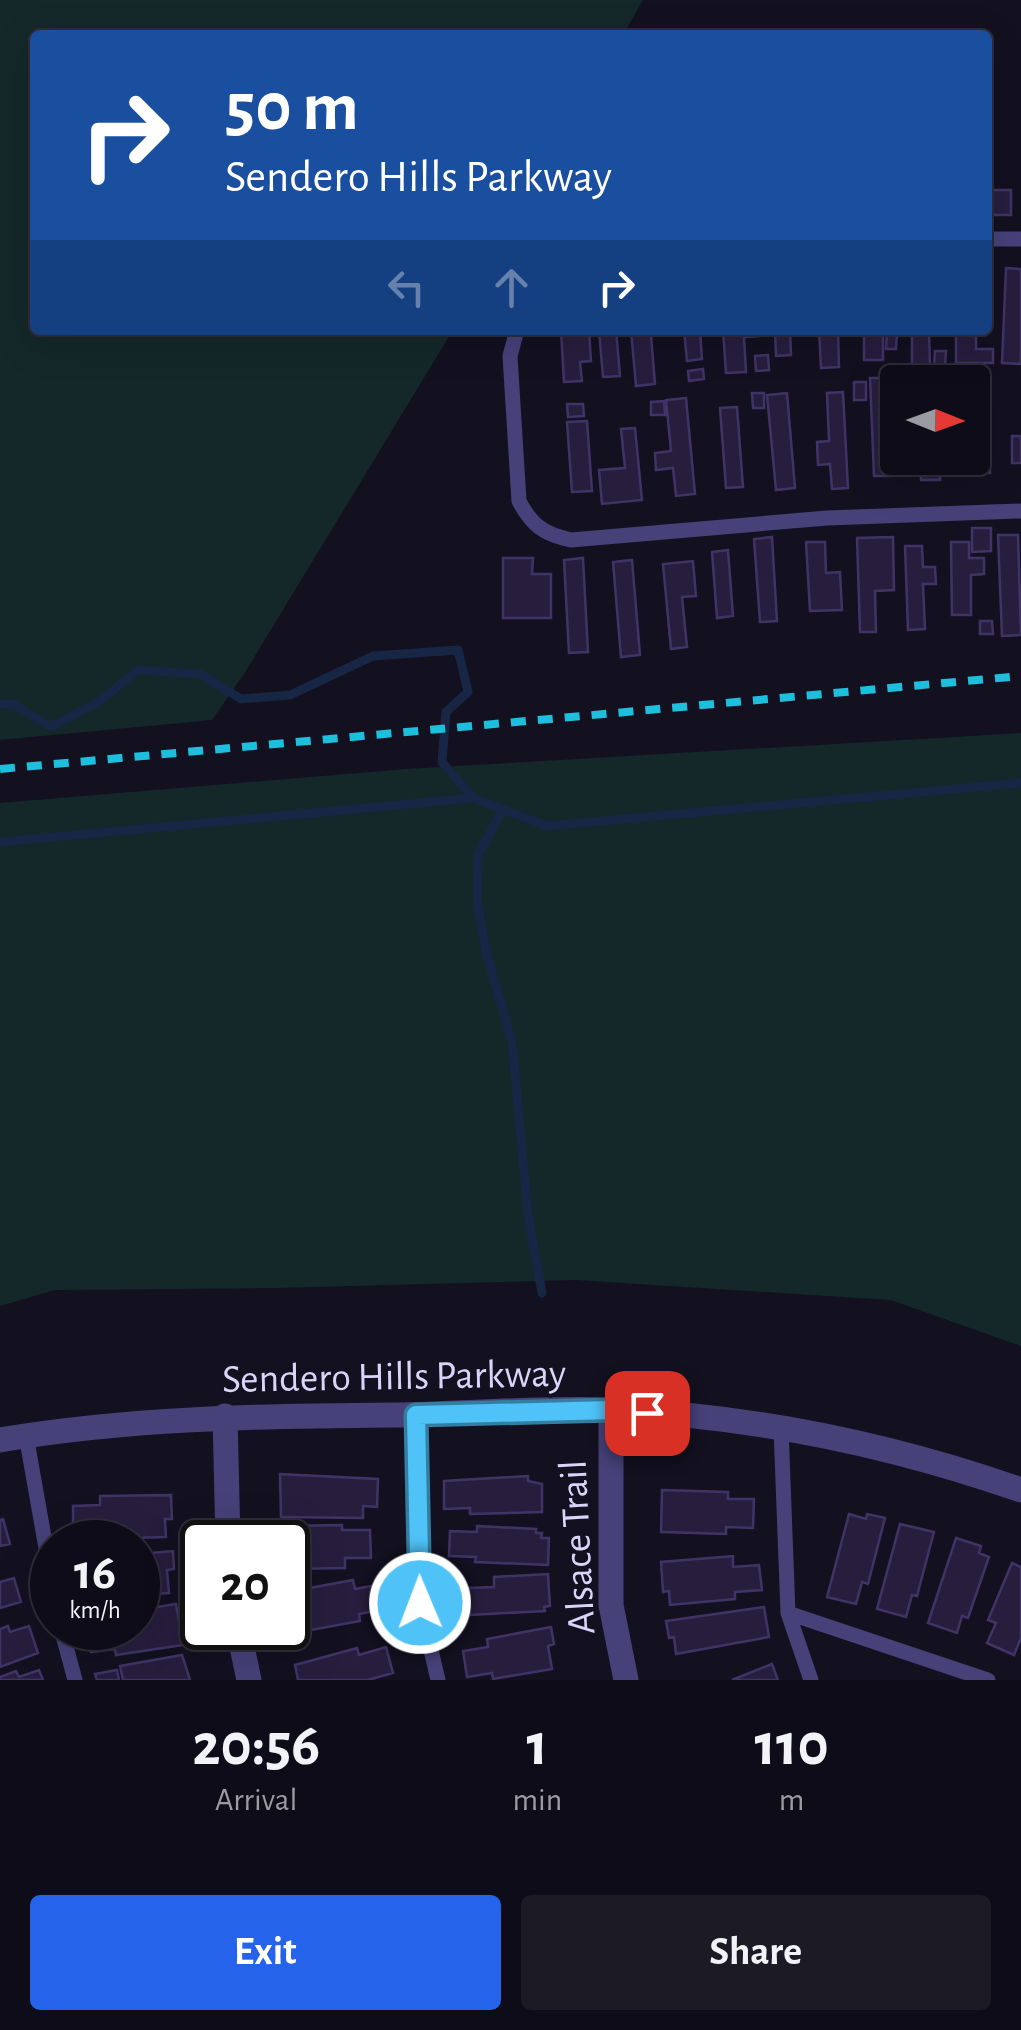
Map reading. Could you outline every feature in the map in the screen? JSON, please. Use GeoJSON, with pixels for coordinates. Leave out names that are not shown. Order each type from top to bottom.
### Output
{"type":"FeatureCollection","features":[{"type":"Feature","properties":{"kind":"street","name":"Sendero Hills Parkway"},"geometry":{"type":"LineString","coordinates":[[0,1440],[225,1416],[611,1410],[719,1418],[835,1436],[943,1463],[1021,1490]]}},
{"type":"Feature","properties":{"kind":"street","name":"Alsace Trail"},"geometry":{"type":"LineString","coordinates":[[611,1410],[611,1605],[626,1680]]}},
{"type":"Feature","properties":{"kind":"street"},"geometry":{"type":"LineString","coordinates":[[225,1416],[227,1520]]}},
{"type":"Feature","properties":{"kind":"street"},"geometry":{"type":"LineString","coordinates":[[243,1650],[249,1680]]}},
{"type":"Feature","properties":{"kind":"lane"},"geometry":{"type":"LineString","coordinates":[[992,239],[1021,239]]}},
{"type":"Feature","properties":{"kind":"lane"},"geometry":{"type":"LineString","coordinates":[[515,335],[510,356],[519,501],[530,522],[548,535],[572,540],[826,518],[1021,511]]}},
{"type":"Feature","properties":{"kind":"lane"},"geometry":{"type":"LineString","coordinates":[[416,1415],[420,1603],[438,1680]]}},
{"type":"Feature","properties":{"kind":"lane"},"geometry":{"type":"LineString","coordinates":[[781,1428],[788,1613],[811,1680]]}},
{"type":"Feature","properties":{"kind":"lane"},"geometry":{"type":"LineString","coordinates":[[26,1435],[41,1520]]}},
{"type":"Feature","properties":{"kind":"lane"},"geometry":{"type":"LineString","coordinates":[[788,1613],[988,1680]]}},
{"type":"Feature","properties":{"kind":"lane"},"geometry":{"type":"LineString","coordinates":[[66,1650],[74,1680]]}},
{"type":"Feature","properties":{"kind":"green space"},"geometry":{"type":"Polygon","coordinates":[[[0,0],[643,0],[626,30],[30,30],[30,335],[450,335],[244,674],[212,720],[0,740],[0,0]]]}},
{"type":"Feature","properties":{"kind":"green space"},"geometry":{"type":"Polygon","coordinates":[[[1021,733],[1021,1346],[891,1300],[576,1280],[55,1290],[0,1306],[0,803],[406,769],[1021,733]]]}},
{"type":"Feature","properties":{"kind":"building"},"geometry":{"type":"Polygon","coordinates":[[[992,190],[1011,190],[1011,215],[992,215],[992,190]]]}},
{"type":"Feature","properties":{"kind":"building"},"geometry":{"type":"Polygon","coordinates":[[[1006,268],[1021,269],[1021,364],[1002,363],[1006,268]]]}},
{"type":"Feature","properties":{"kind":"building"},"geometry":{"type":"Polygon","coordinates":[[[561,335],[589,335],[591,361],[580,362],[582,381],[564,382],[561,335]]]}},
{"type":"Feature","properties":{"kind":"building"},"geometry":{"type":"Polygon","coordinates":[[[599,335],[616,335],[620,376],[603,377],[599,335]]]}},
{"type":"Feature","properties":{"kind":"building"},"geometry":{"type":"Polygon","coordinates":[[[631,335],[651,335],[655,384],[636,386],[631,335]]]}},
{"type":"Feature","properties":{"kind":"building"},"geometry":{"type":"Polygon","coordinates":[[[684,335],[700,335],[702,359],[687,361],[684,335]]]}},
{"type":"Feature","properties":{"kind":"building"},"geometry":{"type":"Polygon","coordinates":[[[723,335],[759,335],[744,337],[746,372],[726,373],[723,335]]]}},
{"type":"Feature","properties":{"kind":"building"},"geometry":{"type":"Polygon","coordinates":[[[775,335],[790,335],[791,355],[776,356],[775,335]]]}},
{"type":"Feature","properties":{"kind":"building"},"geometry":{"type":"Polygon","coordinates":[[[819,335],[838,335],[839,367],[821,368],[819,335]]]}},
{"type":"Feature","properties":{"kind":"building"},"geometry":{"type":"Polygon","coordinates":[[[864,335],[883,335],[883,360],[864,360],[864,335]]]}},
{"type":"Feature","properties":{"kind":"building"},"geometry":{"type":"Polygon","coordinates":[[[887,335],[897,335],[896,349],[886,349],[887,335]]]}},
{"type":"Feature","properties":{"kind":"building"},"geometry":{"type":"Polygon","coordinates":[[[912,335],[929,335],[930,365],[912,365],[912,335]]]}},
{"type":"Feature","properties":{"kind":"building"},"geometry":{"type":"Polygon","coordinates":[[[956,335],[976,335],[976,349],[993,349],[993,363],[956,363],[956,335]]]}},
{"type":"Feature","properties":{"kind":"building"},"geometry":{"type":"Polygon","coordinates":[[[935,351],[946,351],[945,365],[934,365],[935,351]]]}},
{"type":"Feature","properties":{"kind":"building"},"geometry":{"type":"Polygon","coordinates":[[[768,355],[769,370],[756,371],[755,356],[768,355]]]}},
{"type":"Feature","properties":{"kind":"building"},"geometry":{"type":"Polygon","coordinates":[[[703,369],[704,379],[689,381],[688,371],[703,369]]]}},
{"type":"Feature","properties":{"kind":"building"},"geometry":{"type":"Polygon","coordinates":[[[870,378],[880,378],[880,475],[891,476],[874,476],[870,378]]]}},
{"type":"Feature","properties":{"kind":"building"},"geometry":{"type":"Polygon","coordinates":[[[854,382],[866,382],[866,400],[854,400],[854,382]]]}},
{"type":"Feature","properties":{"kind":"building"},"geometry":{"type":"Polygon","coordinates":[[[843,392],[848,488],[832,489],[830,464],[818,465],[817,442],[829,441],[827,393],[843,392]]]}},
{"type":"Feature","properties":{"kind":"building"},"geometry":{"type":"Polygon","coordinates":[[[752,393],[764,393],[764,408],[753,408],[752,393]]]}},
{"type":"Feature","properties":{"kind":"building"},"geometry":{"type":"Polygon","coordinates":[[[787,393],[795,488],[776,490],[767,395],[787,393]]]}},
{"type":"Feature","properties":{"kind":"building"},"geometry":{"type":"Polygon","coordinates":[[[686,398],[695,494],[676,496],[673,468],[656,470],[655,453],[671,451],[666,400],[686,398]]]}},
{"type":"Feature","properties":{"kind":"building"},"geometry":{"type":"Polygon","coordinates":[[[664,401],[665,415],[651,415],[651,402],[664,401]]]}},
{"type":"Feature","properties":{"kind":"building"},"geometry":{"type":"Polygon","coordinates":[[[567,404],[583,404],[584,416],[568,417],[567,404]]]}},
{"type":"Feature","properties":{"kind":"building"},"geometry":{"type":"Polygon","coordinates":[[[737,407],[743,487],[726,488],[720,408],[737,407]]]}},
{"type":"Feature","properties":{"kind":"building"},"geometry":{"type":"Polygon","coordinates":[[[587,421],[592,491],[572,492],[567,422],[587,421]]]}},
{"type":"Feature","properties":{"kind":"building"},"geometry":{"type":"Polygon","coordinates":[[[635,428],[642,500],[602,504],[599,470],[625,468],[621,429],[635,428]]]}},
{"type":"Feature","properties":{"kind":"building"},"geometry":{"type":"Polygon","coordinates":[[[1012,436],[1021,436],[1021,463],[1012,463],[1012,436]]]}},
{"type":"Feature","properties":{"kind":"building"},"geometry":{"type":"Polygon","coordinates":[[[921,475],[940,475],[940,480],[921,480],[921,475]]]}},
{"type":"Feature","properties":{"kind":"building"},"geometry":{"type":"Polygon","coordinates":[[[972,528],[991,528],[991,551],[972,552],[972,528]]]}},
{"type":"Feature","properties":{"kind":"building"},"geometry":{"type":"Polygon","coordinates":[[[998,535],[1018,535],[1021,635],[1002,636],[998,535]]]}},
{"type":"Feature","properties":{"kind":"building"},"geometry":{"type":"Polygon","coordinates":[[[772,537],[777,621],[760,622],[754,539],[772,537]]]}},
{"type":"Feature","properties":{"kind":"building"},"geometry":{"type":"Polygon","coordinates":[[[893,537],[894,590],[875,591],[876,632],[860,632],[857,538],[893,537]]]}},
{"type":"Feature","properties":{"kind":"building"},"geometry":{"type":"Polygon","coordinates":[[[806,542],[825,542],[826,573],[840,572],[842,610],[810,611],[806,542]]]}},
{"type":"Feature","properties":{"kind":"building"},"geometry":{"type":"Polygon","coordinates":[[[951,542],[969,542],[969,558],[984,558],[984,574],[971,575],[971,615],[952,615],[951,542]]]}},
{"type":"Feature","properties":{"kind":"building"},"geometry":{"type":"Polygon","coordinates":[[[905,546],[922,546],[923,567],[935,567],[936,584],[923,584],[925,629],[908,630],[905,546]]]}},
{"type":"Feature","properties":{"kind":"building"},"geometry":{"type":"Polygon","coordinates":[[[728,550],[733,616],[717,618],[712,552],[728,550]]]}},
{"type":"Feature","properties":{"kind":"building"},"geometry":{"type":"Polygon","coordinates":[[[503,558],[533,558],[532,574],[551,574],[551,618],[503,618],[503,558]]]}},
{"type":"Feature","properties":{"kind":"building"},"geometry":{"type":"Polygon","coordinates":[[[583,558],[588,652],[569,653],[564,560],[583,558]]]}},
{"type":"Feature","properties":{"kind":"building"},"geometry":{"type":"Polygon","coordinates":[[[632,560],[640,655],[621,657],[613,562],[632,560]]]}},
{"type":"Feature","properties":{"kind":"building"},"geometry":{"type":"Polygon","coordinates":[[[693,561],[696,596],[682,597],[687,647],[671,649],[663,564],[693,561]]]}},
{"type":"Feature","properties":{"kind":"building"},"geometry":{"type":"Polygon","coordinates":[[[980,621],[992,621],[993,634],[980,634],[980,621]]]}},
{"type":"Feature","properties":{"kind":"building"},"geometry":{"type":"Polygon","coordinates":[[[280,1474],[378,1479],[377,1507],[363,1506],[363,1518],[281,1517],[280,1474]]]}},
{"type":"Feature","properties":{"kind":"building"},"geometry":{"type":"Polygon","coordinates":[[[528,1476],[528,1481],[542,1484],[542,1512],[470,1514],[470,1508],[444,1509],[444,1481],[528,1476]]]}},
{"type":"Feature","properties":{"kind":"building"},"geometry":{"type":"Polygon","coordinates":[[[662,1490],[728,1492],[728,1499],[754,1499],[753,1528],[726,1527],[726,1534],[661,1532],[662,1490]]]}},
{"type":"Feature","properties":{"kind":"building"},"geometry":{"type":"Polygon","coordinates":[[[171,1495],[172,1519],[165,1519],[166,1537],[160,1537],[160,1520],[73,1520],[73,1506],[100,1505],[100,1496],[171,1495]]]}},
{"type":"Feature","properties":{"kind":"building"},"geometry":{"type":"Polygon","coordinates":[[[849,1514],[866,1519],[867,1514],[885,1518],[868,1584],[862,1582],[856,1604],[827,1597],[849,1514]]]}},
{"type":"Feature","properties":{"kind":"building"},"geometry":{"type":"Polygon","coordinates":[[[3,1519],[10,1544],[0,1546],[0,1520],[3,1519]]]}},
{"type":"Feature","properties":{"kind":"building"},"geometry":{"type":"Polygon","coordinates":[[[900,1524],[934,1532],[917,1596],[912,1595],[906,1617],[877,1609],[900,1524]]]}},
{"type":"Feature","properties":{"kind":"building"},"geometry":{"type":"Polygon","coordinates":[[[310,1526],[370,1530],[371,1558],[345,1558],[345,1568],[310,1569],[310,1526]]]}},
{"type":"Feature","properties":{"kind":"building"},"geometry":{"type":"Polygon","coordinates":[[[477,1526],[536,1529],[536,1533],[542,1533],[541,1538],[549,1538],[548,1565],[475,1562],[476,1557],[449,1556],[450,1531],[477,1532],[477,1526]]]}},
{"type":"Feature","properties":{"kind":"building"},"geometry":{"type":"Polygon","coordinates":[[[956,1538],[981,1546],[979,1553],[989,1557],[968,1618],[962,1616],[957,1633],[928,1623],[956,1538]]]}},
{"type":"Feature","properties":{"kind":"building"},"geometry":{"type":"Polygon","coordinates":[[[173,1551],[174,1569],[167,1570],[169,1593],[160,1594],[160,1552],[173,1551]]]}},
{"type":"Feature","properties":{"kind":"building"},"geometry":{"type":"Polygon","coordinates":[[[733,1556],[733,1567],[759,1565],[762,1590],[735,1592],[735,1599],[670,1605],[669,1591],[663,1592],[661,1562],[733,1556]]]}},
{"type":"Feature","properties":{"kind":"building"},"geometry":{"type":"Polygon","coordinates":[[[1012,1563],[1021,1567],[1021,1638],[1014,1655],[987,1643],[996,1623],[988,1620],[1012,1563]]]}},
{"type":"Feature","properties":{"kind":"building"},"geometry":{"type":"Polygon","coordinates":[[[548,1574],[550,1606],[544,1607],[545,1611],[470,1615],[469,1588],[494,1587],[494,1577],[548,1574]]]}},
{"type":"Feature","properties":{"kind":"building"},"geometry":{"type":"Polygon","coordinates":[[[14,1578],[21,1602],[0,1608],[0,1582],[14,1578]]]}},
{"type":"Feature","properties":{"kind":"building"},"geometry":{"type":"Polygon","coordinates":[[[353,1580],[355,1589],[382,1584],[386,1609],[359,1614],[360,1621],[310,1630],[310,1588],[353,1580]]]}},
{"type":"Feature","properties":{"kind":"building"},"geometry":{"type":"Polygon","coordinates":[[[176,1604],[180,1645],[160,1648],[160,1607],[176,1604]]]}},
{"type":"Feature","properties":{"kind":"building"},"geometry":{"type":"Polygon","coordinates":[[[764,1607],[769,1637],[676,1654],[674,1637],[669,1638],[666,1621],[764,1607]]]}},
{"type":"Feature","properties":{"kind":"building"},"geometry":{"type":"Polygon","coordinates":[[[8,1626],[10,1632],[29,1626],[30,1650],[38,1653],[0,1667],[0,1629],[8,1626]]]}},
{"type":"Feature","properties":{"kind":"building"},"geometry":{"type":"Polygon","coordinates":[[[551,1627],[554,1644],[548,1646],[552,1669],[493,1679],[492,1673],[467,1677],[463,1651],[488,1647],[487,1639],[551,1627]]]}},
{"type":"Feature","properties":{"kind":"building"},"geometry":{"type":"Polygon","coordinates":[[[386,1647],[393,1673],[368,1680],[298,1680],[295,1665],[357,1648],[359,1655],[386,1647]]]}},
{"type":"Feature","properties":{"kind":"building"},"geometry":{"type":"Polygon","coordinates":[[[115,1650],[150,1650],[116,1655],[115,1650]]]}},
{"type":"Feature","properties":{"kind":"building"},"geometry":{"type":"Polygon","coordinates":[[[182,1655],[190,1680],[123,1680],[120,1666],[182,1655]]]}},
{"type":"Feature","properties":{"kind":"building"},"geometry":{"type":"Polygon","coordinates":[[[772,1664],[778,1680],[732,1680],[772,1664]]]}},
{"type":"Feature","properties":{"kind":"building"},"geometry":{"type":"Polygon","coordinates":[[[39,1670],[43,1680],[0,1680],[16,1671],[19,1677],[39,1670]]]}},
{"type":"Feature","properties":{"kind":"building"},"geometry":{"type":"Polygon","coordinates":[[[117,1670],[119,1680],[97,1680],[95,1674],[117,1670]]]}},
{"type":"Feature","properties":{"kind":"waterway"},"geometry":{"type":"LineString","coordinates":[[0,704],[13,704],[51,727],[100,701],[138,670],[200,674],[241,699],[290,695],[373,656],[458,650],[468,692],[446,712],[442,762],[473,798]]}},
{"type":"Feature","properties":{"kind":"waterway"},"geometry":{"type":"LineString","coordinates":[[0,842],[473,798],[547,826],[1021,783]]}},
{"type":"Feature","properties":{"kind":"waterway"},"geometry":{"type":"LineString","coordinates":[[503,809],[478,855],[477,902],[487,955],[512,1042],[528,1215],[542,1293]]}},
{"type":"Feature","properties":{"kind":"railway"},"geometry":{"type":"LineString","coordinates":[[0,769],[1021,676]]}},
{"type":"Feature","properties":{"kind":"route"},"geometry":{"type":"LineString","coordinates":[[420,1603],[416,1415],[611,1410],[647,1413]]}}]}
